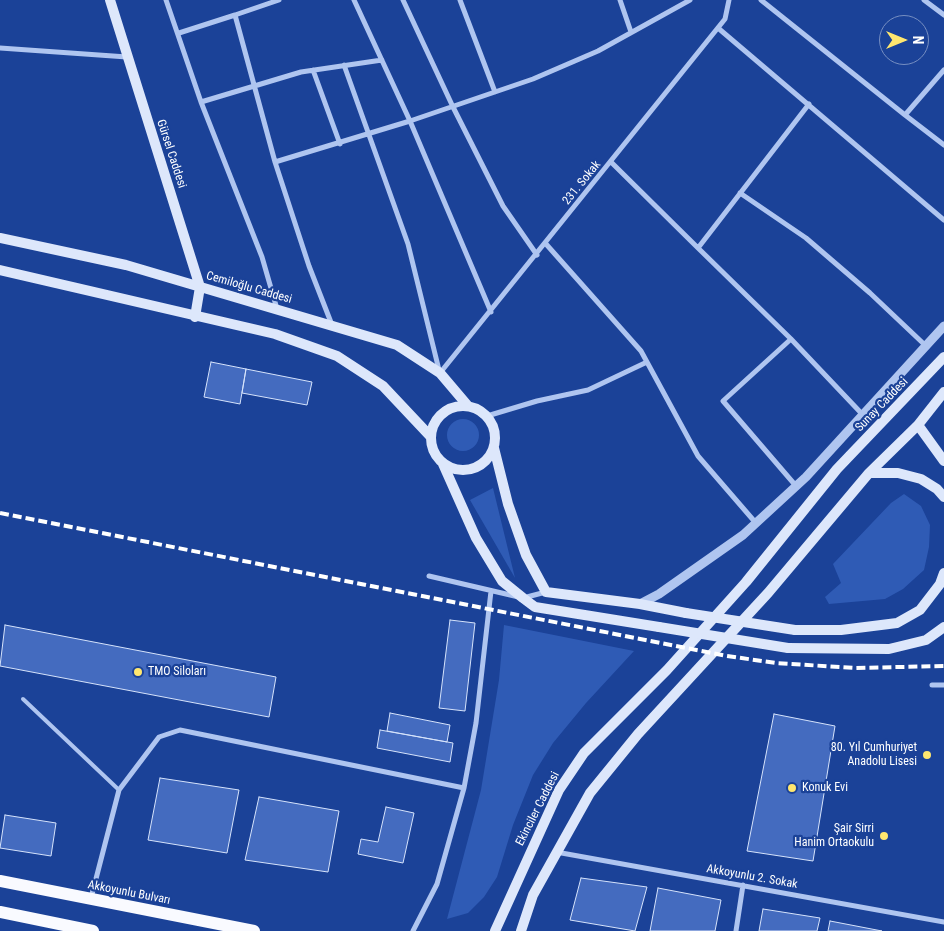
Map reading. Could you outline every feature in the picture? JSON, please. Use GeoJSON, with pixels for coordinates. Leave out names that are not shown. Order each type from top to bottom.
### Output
{"type":"FeatureCollection","features":[{"type":"Feature","properties":{"kind":"main road","name":"Gürsel Caddesi"},"geometry":{"type":"LineString","coordinates":[[110,0],[200,287],[195,317]]}},
{"type":"Feature","properties":{"kind":"main road","name":"Cemiloğlu Caddesi"},"geometry":{"type":"LineString","coordinates":[[0,238],[126,265],[397,344],[440,373],[468,406]]}},
{"type":"Feature","properties":{"kind":"main road"},"geometry":{"type":"LineString","coordinates":[[0,270],[195,317],[275,334],[336,356],[384,386],[431,437]]}},
{"type":"Feature","properties":{"kind":"main road","name":"Sunay Caddesi"},"geometry":{"type":"LineString","coordinates":[[666,670],[746,582],[837,469],[944,357]]}},
{"type":"Feature","properties":{"kind":"main road"},"geometry":{"type":"LineString","coordinates":[[521,931],[533,895],[590,793],[638,734],[768,593],[869,473],[918,425],[944,392]]}},
{"type":"Feature","properties":{"kind":"main road"},"geometry":{"type":"LineString","coordinates":[[944,572],[940,584],[920,610],[897,623],[841,630],[795,630],[640,604],[546,592],[526,555],[508,504],[494,448],[494,431],[487,416],[478,409],[468,406],[447,410],[438,417],[433,426],[432,447],[443,464],[480,545],[502,581],[534,607],[788,648],[889,649],[926,640],[944,627]]}},
{"type":"Feature","properties":{"kind":"main road"},"geometry":{"type":"LineString","coordinates":[[918,425],[944,461]]}},
{"type":"Feature","properties":{"kind":"main road"},"geometry":{"type":"LineString","coordinates":[[443,464],[452,469],[473,469],[482,465],[494,448]]}},
{"type":"Feature","properties":{"kind":"main road"},"geometry":{"type":"LineString","coordinates":[[869,473],[898,473],[920,479],[944,497]]}},
{"type":"Feature","properties":{"kind":"main road","name":"Ekinciler Caddesi"},"geometry":{"type":"LineString","coordinates":[[494,931],[559,790],[584,753],[666,670]]}},
{"type":"Feature","properties":{"kind":"main road","name":"Akkoyunlu Bulvarı"},"geometry":{"type":"LineString","coordinates":[[0,881],[254,931]]}},
{"type":"Feature","properties":{"kind":"main road"},"geometry":{"type":"LineString","coordinates":[[0,912],[93,931]]}},
{"type":"Feature","properties":{"kind":"street"},"geometry":{"type":"LineString","coordinates":[[166,0],[179,33],[201,102],[262,257],[277,309]]}},
{"type":"Feature","properties":{"kind":"street"},"geometry":{"type":"LineString","coordinates":[[179,33],[279,0]]}},
{"type":"Feature","properties":{"kind":"street"},"geometry":{"type":"LineString","coordinates":[[354,0],[410,122],[491,312]]}},
{"type":"Feature","properties":{"kind":"street"},"geometry":{"type":"LineString","coordinates":[[403,0],[453,107],[503,206],[537,255]]}},
{"type":"Feature","properties":{"kind":"street"},"geometry":{"type":"LineString","coordinates":[[460,0],[495,92]]}},
{"type":"Feature","properties":{"kind":"street"},"geometry":{"type":"LineString","coordinates":[[620,0],[631,32]]}},
{"type":"Feature","properties":{"kind":"street"},"geometry":{"type":"LineString","coordinates":[[275,162],[410,122],[533,79],[598,51],[690,0]]}},
{"type":"Feature","properties":{"kind":"street","name":"231. Sokak"},"geometry":{"type":"LineString","coordinates":[[440,373],[546,244],[725,19],[729,0]]}},
{"type":"Feature","properties":{"kind":"street"},"geometry":{"type":"LineString","coordinates":[[761,0],[944,144]]}},
{"type":"Feature","properties":{"kind":"street"},"geometry":{"type":"LineString","coordinates":[[924,0],[944,15]]}},
{"type":"Feature","properties":{"kind":"street"},"geometry":{"type":"LineString","coordinates":[[235,15],[275,162],[309,266],[332,325]]}},
{"type":"Feature","properties":{"kind":"street"},"geometry":{"type":"LineString","coordinates":[[718,28],[944,220]]}},
{"type":"Feature","properties":{"kind":"street"},"geometry":{"type":"LineString","coordinates":[[0,48],[127,57]]}},
{"type":"Feature","properties":{"kind":"street"},"geometry":{"type":"LineString","coordinates":[[201,102],[254,84],[313,70],[382,60]]}},
{"type":"Feature","properties":{"kind":"street"},"geometry":{"type":"LineString","coordinates":[[344,65],[408,244],[440,373]]}},
{"type":"Feature","properties":{"kind":"street"},"geometry":{"type":"LineString","coordinates":[[313,70],[340,144]]}},
{"type":"Feature","properties":{"kind":"street"},"geometry":{"type":"LineString","coordinates":[[905,114],[944,70]]}},
{"type":"Feature","properties":{"kind":"street"},"geometry":{"type":"LineString","coordinates":[[698,248],[809,104]]}},
{"type":"Feature","properties":{"kind":"street"},"geometry":{"type":"LineString","coordinates":[[611,162],[791,339],[863,415]]}},
{"type":"Feature","properties":{"kind":"street"},"geometry":{"type":"LineString","coordinates":[[740,193],[806,238],[870,293],[926,346]]}},
{"type":"Feature","properties":{"kind":"street"},"geometry":{"type":"LineString","coordinates":[[546,244],[641,352],[698,456],[755,522]]}},
{"type":"Feature","properties":{"kind":"street"},"geometry":{"type":"LineString","coordinates":[[640,604],[659,594],[736,540],[796,486],[944,326]]}},
{"type":"Feature","properties":{"kind":"street"},"geometry":{"type":"LineString","coordinates":[[791,339],[722,402],[796,486]]}},
{"type":"Feature","properties":{"kind":"street"},"geometry":{"type":"LineString","coordinates":[[487,416],[537,400],[588,390],[646,362]]}},
{"type":"Feature","properties":{"kind":"street"},"geometry":{"type":"LineString","coordinates":[[429,576],[523,598],[546,592]]}},
{"type":"Feature","properties":{"kind":"street"},"geometry":{"type":"LineString","coordinates":[[413,931],[437,884],[464,788],[476,723],[491,590]]}},
{"type":"Feature","properties":{"kind":"street"},"geometry":{"type":"LineString","coordinates":[[932,686],[944,685]]}},
{"type":"Feature","properties":{"kind":"street"},"geometry":{"type":"LineString","coordinates":[[90,899],[120,790],[158,737],[180,730],[464,788]]}},
{"type":"Feature","properties":{"kind":"street","name":"Akkoyunlu 2. Sokak"},"geometry":{"type":"LineString","coordinates":[[556,852],[944,922]]}},
{"type":"Feature","properties":{"kind":"street"},"geometry":{"type":"LineString","coordinates":[[736,931],[744,885]]}},
{"type":"Feature","properties":{"kind":"lane"},"geometry":{"type":"LineString","coordinates":[[23,699],[120,790]]}},
{"type":"Feature","properties":{"kind":"shaded area"},"geometry":{"type":"Polygon","coordinates":[[[463,419],[469,420],[474,424],[478,429],[478,441],[474,446],[469,450],[463,451],[457,450],[452,446],[448,441],[447,435],[448,429],[452,424],[457,420],[463,419]]]}},
{"type":"Feature","properties":{"kind":"shaded area"},"geometry":{"type":"Polygon","coordinates":[[[493,488],[515,578],[470,500],[493,488]]]}},
{"type":"Feature","properties":{"kind":"shaded area"},"geometry":{"type":"Polygon","coordinates":[[[904,494],[921,506],[930,525],[929,547],[924,570],[903,589],[885,599],[829,604],[825,597],[841,583],[833,564],[891,503],[904,494]]]}},
{"type":"Feature","properties":{"kind":"shaded area"},"geometry":{"type":"Polygon","coordinates":[[[504,625],[634,651],[586,703],[553,743],[533,775],[513,825],[497,877],[484,897],[468,913],[447,919],[481,790],[499,680],[504,625]]]}},
{"type":"Feature","properties":{"kind":"building"},"geometry":{"type":"Polygon","coordinates":[[[211,362],[246,369],[240,404],[204,397],[211,362]]]}},
{"type":"Feature","properties":{"kind":"building"},"geometry":{"type":"Polygon","coordinates":[[[246,369],[312,382],[307,405],[242,393],[246,369]]]}},
{"type":"Feature","properties":{"kind":"building"},"geometry":{"type":"Polygon","coordinates":[[[450,620],[475,623],[465,711],[439,708],[450,620]]]}},
{"type":"Feature","properties":{"kind":"building","name":"TMO Siloları"},"geometry":{"type":"Polygon","coordinates":[[[5,625],[276,677],[269,717],[0,666],[5,625]]]}},
{"type":"Feature","properties":{"kind":"building"},"geometry":{"type":"Polygon","coordinates":[[[390,713],[450,725],[447,742],[387,731],[390,713]]]}},
{"type":"Feature","properties":{"kind":"building","name":"Konuk Evi"},"geometry":{"type":"Polygon","coordinates":[[[774,714],[835,726],[813,861],[747,851],[774,714]]]}},
{"type":"Feature","properties":{"kind":"building"},"geometry":{"type":"Polygon","coordinates":[[[380,730],[453,743],[450,762],[377,748],[380,730]]]}},
{"type":"Feature","properties":{"kind":"building"},"geometry":{"type":"Polygon","coordinates":[[[160,778],[239,790],[227,853],[148,840],[160,778]]]}},
{"type":"Feature","properties":{"kind":"building"},"geometry":{"type":"Polygon","coordinates":[[[259,797],[339,811],[328,872],[245,860],[259,797]]]}},
{"type":"Feature","properties":{"kind":"building"},"geometry":{"type":"Polygon","coordinates":[[[386,807],[414,813],[403,863],[358,854],[361,839],[378,842],[386,807]]]}},
{"type":"Feature","properties":{"kind":"building"},"geometry":{"type":"Polygon","coordinates":[[[5,815],[56,823],[51,856],[0,848],[5,815]]]}},
{"type":"Feature","properties":{"kind":"building"},"geometry":{"type":"Polygon","coordinates":[[[581,878],[647,887],[635,931],[570,920],[581,878]]]}},
{"type":"Feature","properties":{"kind":"building"},"geometry":{"type":"Polygon","coordinates":[[[658,888],[721,900],[715,931],[650,931],[658,888]]]}},
{"type":"Feature","properties":{"kind":"building"},"geometry":{"type":"Polygon","coordinates":[[[763,909],[820,918],[817,931],[759,931],[763,909]]]}},
{"type":"Feature","properties":{"kind":"building"},"geometry":{"type":"Polygon","coordinates":[[[830,921],[882,931],[828,931],[830,921]]]}},
{"type":"Feature","properties":{"kind":"railway"},"geometry":{"type":"LineString","coordinates":[[0,513],[727,656],[776,663],[855,668],[944,666]]}},
{"type":"Feature","properties":{"kind":"place","name":"TMO Siloları"},"geometry":{"type":"Point","coordinates":[138,672]}},
{"type":"Feature","properties":{"kind":"place","name":"80. Yıl Cumhuriyet Anadolu Lisesi"},"geometry":{"type":"Point","coordinates":[927,755]}},
{"type":"Feature","properties":{"kind":"place","name":"Konuk Evi"},"geometry":{"type":"Point","coordinates":[792,788]}},
{"type":"Feature","properties":{"kind":"place","name":"Şair Sirri Hanim Ortaokulu"},"geometry":{"type":"Point","coordinates":[884,836]}}]}
